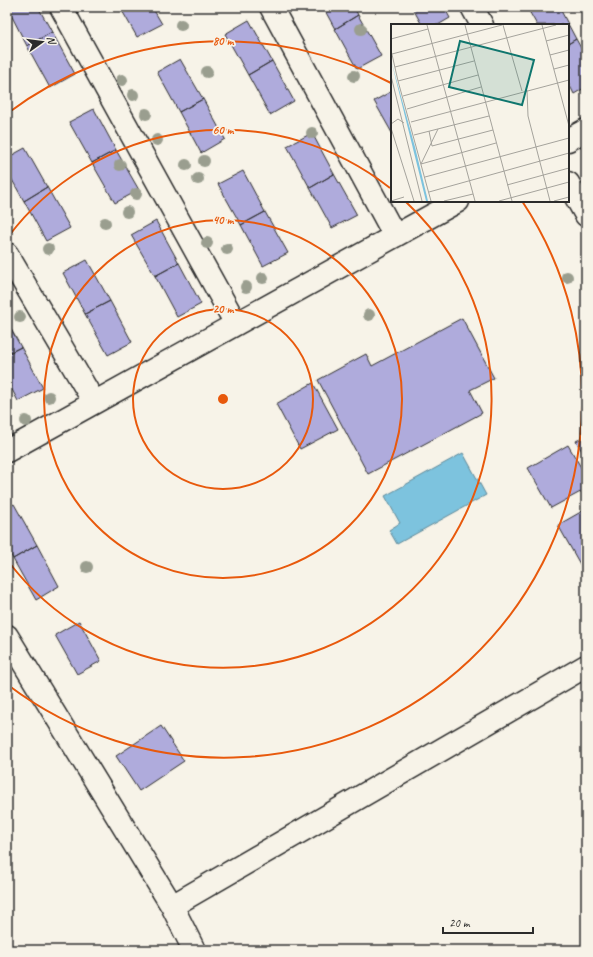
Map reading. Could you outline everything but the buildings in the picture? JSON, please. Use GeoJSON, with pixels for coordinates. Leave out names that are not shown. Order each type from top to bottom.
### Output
{"type":"FeatureCollection","features":[{"type":"Feature","properties":{"kind":"street"},"geometry":{"type":"LineString","coordinates":[[61,7],[236,324]]}},
{"type":"Feature","properties":{"kind":"street"},"geometry":{"type":"LineString","coordinates":[[271,7],[395,236]]}},
{"type":"Feature","properties":{"kind":"street"},"geometry":{"type":"LineString","coordinates":[[472,7],[481,24]]}},
{"type":"Feature","properties":{"kind":"street"},"geometry":{"type":"LineString","coordinates":[[569,139],[586,130]]}},
{"type":"Feature","properties":{"kind":"street"},"geometry":{"type":"LineString","coordinates":[[569,185],[586,215]]}},
{"type":"Feature","properties":{"kind":"street"},"geometry":{"type":"LineString","coordinates":[[7,451],[456,202]]}},
{"type":"Feature","properties":{"kind":"street"},"geometry":{"type":"LineString","coordinates":[[7,254],[94,402]]}},
{"type":"Feature","properties":{"kind":"street"},"geometry":{"type":"LineString","coordinates":[[7,636],[172,906],[194,950]]}},
{"type":"Feature","properties":{"kind":"street"},"geometry":{"type":"LineString","coordinates":[[172,906],[586,666]]}},
{"type":"Feature","properties":{"kind":"water"},"geometry":{"type":"Polygon","coordinates":[[[463,453],[486,495],[397,544],[389,530],[400,523],[385,496],[463,453]]]}}]}
